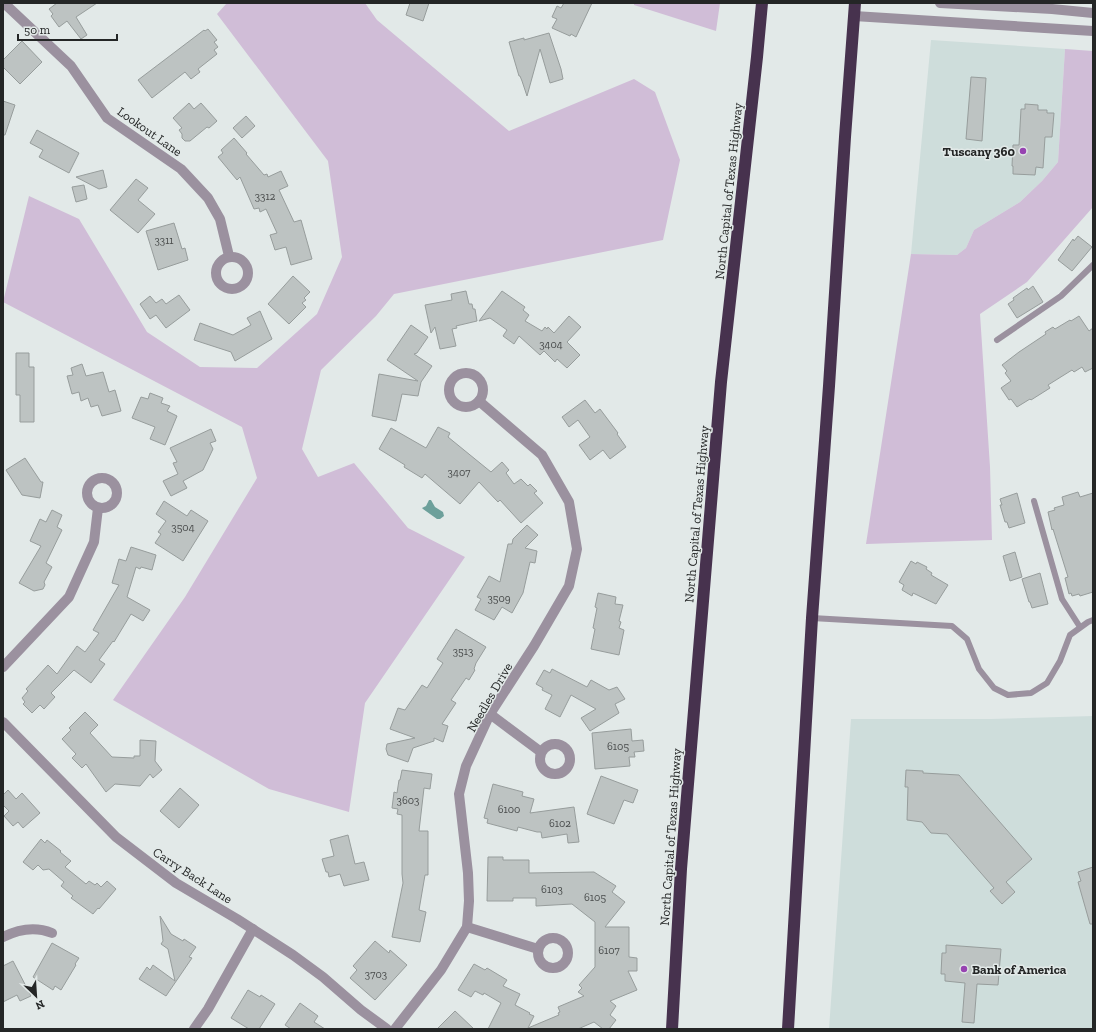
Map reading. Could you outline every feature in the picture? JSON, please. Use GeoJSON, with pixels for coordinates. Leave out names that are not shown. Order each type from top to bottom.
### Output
{"type":"FeatureCollection","features":[{"type":"Feature","properties":{"kind":"highway","name":"North Capital of Texas Highway"},"geometry":{"type":"LineString","coordinates":[[672,1029],[681,861],[721,382],[762,3]]}},
{"type":"Feature","properties":{"kind":"highway"},"geometry":{"type":"LineString","coordinates":[[788,1029],[812,618],[855,3]]}},
{"type":"Feature","properties":{"kind":"street","name":"Lookout Lane"},"geometry":{"type":"LineString","coordinates":[[4,3],[71,66],[107,118],[181,169],[208,198],[220,219],[229,256]]}},
{"type":"Feature","properties":{"kind":"street"},"geometry":{"type":"LineString","coordinates":[[940,3],[1052,9],[1093,13]]}},
{"type":"Feature","properties":{"kind":"street"},"geometry":{"type":"LineString","coordinates":[[854,16],[1093,31]]}},
{"type":"Feature","properties":{"kind":"street","name":"Needles Drive"},"geometry":{"type":"LineString","coordinates":[[394,1029],[441,970],[467,927],[469,901],[468,874],[459,794],[466,766],[490,714],[534,646],[569,586],[577,549],[569,502],[542,455],[479,401]]}},
{"type":"Feature","properties":{"kind":"street"},"geometry":{"type":"LineString","coordinates":[[3,667],[69,597],[94,542],[98,508]]}},
{"type":"Feature","properties":{"kind":"street"},"geometry":{"type":"LineString","coordinates":[[490,714],[541,752]]}},
{"type":"Feature","properties":{"kind":"street","name":"Carry Back Lane"},"geometry":{"type":"LineString","coordinates":[[3,722],[116,837],[176,882],[293,955],[323,977],[361,1010],[387,1029]]}},
{"type":"Feature","properties":{"kind":"street"},"geometry":{"type":"LineString","coordinates":[[467,927],[538,948]]}},
{"type":"Feature","properties":{"kind":"street"},"geometry":{"type":"LineString","coordinates":[[3,937],[30,928],[42,929],[52,933]]}},
{"type":"Feature","properties":{"kind":"street"},"geometry":{"type":"LineString","coordinates":[[194,1029],[208,1009],[253,929]]}},
{"type":"Feature","properties":{"kind":"lane"},"geometry":{"type":"LineString","coordinates":[[997,340],[1061,296],[1093,265]]}},
{"type":"Feature","properties":{"kind":"lane"},"geometry":{"type":"LineString","coordinates":[[1034,501],[1062,599],[1080,628]]}},
{"type":"Feature","properties":{"kind":"lane"},"geometry":{"type":"LineString","coordinates":[[812,618],[952,626],[967,639],[979,669],[994,688],[1008,694],[1031,693],[1047,683],[1060,661],[1070,635],[1093,620]]}},
{"type":"Feature","properties":{"kind":"shaded area"},"geometry":{"type":"Polygon","coordinates":[[[227,3],[365,3],[377,20],[509,131],[634,79],[655,92],[680,160],[663,240],[394,294],[376,316],[321,370],[302,449],[318,477],[354,463],[408,528],[465,557],[365,703],[349,812],[269,789],[113,700],[185,597],[257,478],[242,427],[3,302],[29,196],[79,219],[147,332],[200,367],[257,368],[317,314],[342,257],[328,161],[217,14],[227,3]]]}},
{"type":"Feature","properties":{"kind":"shaded area"},"geometry":{"type":"Polygon","coordinates":[[[634,3],[720,3],[716,31],[634,5],[634,3]]]}},
{"type":"Feature","properties":{"kind":"shaded area"},"geometry":{"type":"Polygon","coordinates":[[[931,40],[1065,49],[1058,162],[1042,181],[1020,202],[974,230],[966,248],[957,255],[911,254],[931,40]]]}},
{"type":"Feature","properties":{"kind":"shaded area"},"geometry":{"type":"Polygon","coordinates":[[[1065,49],[1093,51],[1093,207],[1027,282],[980,314],[990,467],[992,540],[866,544],[911,254],[957,255],[966,248],[974,230],[1020,202],[1042,181],[1058,162],[1065,49]]]}},
{"type":"Feature","properties":{"kind":"shaded area"},"geometry":{"type":"Polygon","coordinates":[[[1093,716],[1093,1029],[829,1029],[851,719],[991,719],[1093,716]]]}},
{"type":"Feature","properties":{"kind":"water"},"geometry":{"type":"Polygon","coordinates":[[[429,500],[431,500],[435,507],[443,512],[444,516],[440,519],[437,519],[422,508],[426,506],[429,500]]]}},
{"type":"Feature","properties":{"kind":"building"},"geometry":{"type":"Polygon","coordinates":[[[57,3],[97,3],[76,17],[87,35],[81,39],[67,21],[59,27],[51,16],[53,14],[49,9],[57,3]]]}},
{"type":"Feature","properties":{"kind":"building"},"geometry":{"type":"Polygon","coordinates":[[[410,3],[429,3],[423,21],[406,15],[410,3]]]}},
{"type":"Feature","properties":{"kind":"building"},"geometry":{"type":"Polygon","coordinates":[[[564,3],[592,3],[576,37],[552,28],[557,19],[552,17],[557,6],[561,8],[564,3]]]}},
{"type":"Feature","properties":{"kind":"building"},"geometry":{"type":"Polygon","coordinates":[[[208,29],[217,40],[214,42],[218,47],[214,50],[217,54],[198,69],[200,72],[191,79],[185,72],[152,98],[138,80],[204,30],[205,31],[208,29]]]}},
{"type":"Feature","properties":{"kind":"building"},"geometry":{"type":"Polygon","coordinates":[[[549,33],[563,79],[550,83],[540,49],[527,96],[519,76],[509,42],[524,38],[524,40],[549,33]]]}},
{"type":"Feature","properties":{"kind":"building"},"geometry":{"type":"Polygon","coordinates":[[[22,41],[42,62],[20,84],[3,67],[3,60],[22,41]]]}},
{"type":"Feature","properties":{"kind":"building"},"geometry":{"type":"Polygon","coordinates":[[[971,77],[986,78],[982,141],[966,139],[971,77]]]}},
{"type":"Feature","properties":{"kind":"building"},"geometry":{"type":"Polygon","coordinates":[[[3,101],[15,105],[5,135],[3,135],[3,101]]]}},
{"type":"Feature","properties":{"kind":"building"},"geometry":{"type":"Polygon","coordinates":[[[189,103],[194,109],[201,103],[217,121],[190,141],[185,141],[179,130],[182,128],[173,118],[189,103]]]}},
{"type":"Feature","properties":{"kind":"building"},"geometry":{"type":"Polygon","coordinates":[[[1025,104],[1038,105],[1038,110],[1047,110],[1047,113],[1054,113],[1052,137],[1045,137],[1043,168],[1036,167],[1035,175],[1013,174],[1013,145],[1019,145],[1021,109],[1025,109],[1025,104]]]}},
{"type":"Feature","properties":{"kind":"building"},"geometry":{"type":"Polygon","coordinates":[[[246,116],[255,126],[242,138],[233,128],[246,116]]]}},
{"type":"Feature","properties":{"kind":"building"},"geometry":{"type":"Polygon","coordinates":[[[37,130],[79,153],[69,173],[39,157],[43,150],[30,143],[37,130]]]}},
{"type":"Feature","properties":{"kind":"building"},"geometry":{"type":"Polygon","coordinates":[[[234,138],[264,175],[267,174],[268,177],[281,171],[288,186],[279,190],[294,222],[301,220],[312,259],[291,265],[286,247],[275,250],[270,235],[277,233],[266,209],[260,212],[259,208],[254,209],[240,177],[237,180],[218,157],[223,153],[221,150],[234,138]]]}},
{"type":"Feature","properties":{"kind":"building"},"geometry":{"type":"Polygon","coordinates":[[[103,170],[107,187],[99,189],[76,177],[103,170]]]}},
{"type":"Feature","properties":{"kind":"building"},"geometry":{"type":"Polygon","coordinates":[[[136,179],[148,188],[138,200],[155,214],[138,233],[110,210],[136,179]]]}},
{"type":"Feature","properties":{"kind":"building"},"geometry":{"type":"Polygon","coordinates":[[[84,185],[87,199],[76,202],[72,187],[84,185]]]}},
{"type":"Feature","properties":{"kind":"building"},"geometry":{"type":"Polygon","coordinates":[[[174,223],[182,249],[185,248],[188,260],[158,270],[146,231],[174,223]]]}},
{"type":"Feature","properties":{"kind":"building"},"geometry":{"type":"Polygon","coordinates":[[[1078,236],[1092,247],[1072,271],[1058,260],[1073,239],[1074,241],[1078,236]]]}},
{"type":"Feature","properties":{"kind":"building"},"geometry":{"type":"Polygon","coordinates":[[[293,276],[310,292],[304,298],[306,300],[302,303],[306,307],[289,324],[268,304],[293,276]]]}},
{"type":"Feature","properties":{"kind":"building"},"geometry":{"type":"Polygon","coordinates":[[[1033,286],[1043,302],[1017,318],[1008,304],[1014,300],[1013,298],[1027,288],[1028,290],[1033,286]]]}},
{"type":"Feature","properties":{"kind":"building"},"geometry":{"type":"Polygon","coordinates":[[[466,291],[469,304],[472,304],[473,309],[475,309],[477,321],[456,326],[457,328],[452,329],[456,346],[440,349],[435,327],[431,333],[425,305],[452,300],[451,294],[466,291]]]}},
{"type":"Feature","properties":{"kind":"building"},"geometry":{"type":"Polygon","coordinates":[[[502,291],[525,307],[523,310],[529,315],[525,321],[542,331],[545,327],[547,329],[548,327],[554,333],[569,316],[581,327],[567,342],[580,355],[567,368],[557,359],[555,362],[544,351],[540,355],[519,336],[514,344],[503,336],[507,330],[490,318],[479,321],[502,291]]]}},
{"type":"Feature","properties":{"kind":"building"},"geometry":{"type":"Polygon","coordinates":[[[179,295],[190,310],[166,328],[156,315],[150,319],[140,304],[150,296],[156,303],[162,299],[166,304],[179,295]]]}},
{"type":"Feature","properties":{"kind":"building"},"geometry":{"type":"Polygon","coordinates":[[[260,311],[272,339],[235,361],[231,352],[194,340],[200,323],[233,335],[251,325],[247,318],[260,311]]]}},
{"type":"Feature","properties":{"kind":"building"},"geometry":{"type":"Polygon","coordinates":[[[1079,316],[1089,331],[1093,328],[1093,368],[1085,372],[1082,367],[1074,372],[1072,370],[1048,385],[1050,388],[1017,407],[1011,399],[1009,400],[1001,388],[1011,381],[1005,373],[1007,371],[1002,365],[1046,334],[1045,332],[1053,327],[1055,329],[1079,316]]]}},
{"type":"Feature","properties":{"kind":"building"},"geometry":{"type":"Polygon","coordinates":[[[411,325],[428,337],[417,353],[414,354],[432,366],[421,382],[418,396],[402,394],[396,421],[372,416],[379,374],[418,381],[387,360],[411,325]]]}},
{"type":"Feature","properties":{"kind":"building"},"geometry":{"type":"Polygon","coordinates":[[[16,353],[29,353],[29,367],[34,367],[34,422],[20,422],[20,395],[16,395],[16,353]]]}},
{"type":"Feature","properties":{"kind":"building"},"geometry":{"type":"Polygon","coordinates":[[[82,364],[86,376],[103,372],[109,392],[115,390],[121,411],[102,416],[98,405],[91,407],[88,398],[81,401],[79,392],[72,394],[67,376],[73,375],[71,368],[82,364]]]}},
{"type":"Feature","properties":{"kind":"building"},"geometry":{"type":"Polygon","coordinates":[[[150,393],[163,398],[161,403],[170,406],[167,411],[177,416],[165,445],[150,439],[155,427],[132,418],[141,397],[148,399],[150,393]]]}},
{"type":"Feature","properties":{"kind":"building"},"geometry":{"type":"Polygon","coordinates":[[[585,400],[595,413],[600,409],[618,433],[617,434],[626,447],[610,459],[603,450],[590,460],[579,445],[590,437],[578,420],[569,427],[562,417],[585,400]]]}},
{"type":"Feature","properties":{"kind":"building"},"geometry":{"type":"Polygon","coordinates":[[[438,427],[450,433],[448,437],[491,472],[502,462],[509,470],[506,473],[514,484],[521,479],[528,486],[530,484],[537,491],[534,493],[543,503],[521,523],[500,500],[498,502],[479,482],[460,504],[425,474],[422,478],[404,467],[405,465],[379,449],[391,428],[426,448],[438,427]]]}},
{"type":"Feature","properties":{"kind":"building"},"geometry":{"type":"Polygon","coordinates":[[[211,429],[216,441],[210,443],[213,449],[203,470],[183,481],[187,488],[171,496],[163,481],[178,474],[173,463],[177,462],[170,448],[211,429]]]}},
{"type":"Feature","properties":{"kind":"building"},"geometry":{"type":"Polygon","coordinates":[[[25,458],[41,482],[43,482],[40,498],[22,495],[6,470],[25,458]]]}},
{"type":"Feature","properties":{"kind":"building"},"geometry":{"type":"Polygon","coordinates":[[[1078,492],[1080,497],[1093,493],[1093,592],[1080,596],[1079,594],[1072,596],[1071,593],[1069,594],[1065,578],[1068,577],[1053,529],[1052,530],[1048,512],[1055,510],[1054,508],[1064,505],[1062,497],[1078,492]]]}},
{"type":"Feature","properties":{"kind":"building"},"geometry":{"type":"Polygon","coordinates":[[[1017,493],[1025,523],[1009,528],[1007,522],[1005,522],[1000,505],[1002,505],[1000,499],[1017,493]]]}},
{"type":"Feature","properties":{"kind":"building"},"geometry":{"type":"Polygon","coordinates":[[[164,501],[187,516],[191,510],[208,521],[183,561],[155,543],[161,534],[158,532],[166,521],[156,514],[164,501]]]}},
{"type":"Feature","properties":{"kind":"building"},"geometry":{"type":"Polygon","coordinates":[[[52,510],[62,515],[57,527],[62,530],[46,563],[52,567],[44,582],[45,585],[43,589],[34,591],[19,583],[41,546],[30,541],[40,519],[46,522],[52,510]]]}},
{"type":"Feature","properties":{"kind":"building"},"geometry":{"type":"Polygon","coordinates":[[[527,525],[538,535],[525,548],[537,551],[535,563],[530,562],[523,593],[512,613],[502,607],[494,620],[475,610],[481,599],[477,597],[489,576],[500,582],[508,544],[512,544],[513,539],[527,525]]]}},
{"type":"Feature","properties":{"kind":"building"},"geometry":{"type":"Polygon","coordinates":[[[131,547],[156,555],[152,570],[141,567],[140,569],[136,567],[127,597],[150,610],[143,621],[131,614],[114,642],[113,641],[99,660],[105,664],[91,683],[74,670],[51,693],[55,697],[44,709],[40,705],[32,713],[23,704],[25,702],[22,698],[28,691],[26,689],[48,665],[57,674],[77,646],[85,652],[99,633],[93,630],[119,585],[112,583],[119,559],[126,561],[131,547]]]}},
{"type":"Feature","properties":{"kind":"building"},"geometry":{"type":"Polygon","coordinates":[[[1015,552],[1022,577],[1010,581],[1003,556],[1015,552]]]}},
{"type":"Feature","properties":{"kind":"building"},"geometry":{"type":"Polygon","coordinates":[[[911,561],[927,567],[926,569],[932,573],[931,575],[948,585],[936,604],[913,593],[912,596],[902,590],[904,585],[899,582],[911,561]]]}},
{"type":"Feature","properties":{"kind":"building"},"geometry":{"type":"Polygon","coordinates":[[[1040,573],[1048,604],[1032,608],[1022,579],[1040,573]]]}},
{"type":"Feature","properties":{"kind":"building"},"geometry":{"type":"Polygon","coordinates":[[[598,593],[616,597],[615,604],[623,605],[619,628],[624,630],[619,655],[591,649],[595,629],[593,628],[598,593]]]}},
{"type":"Feature","properties":{"kind":"building"},"geometry":{"type":"Polygon","coordinates":[[[456,629],[486,647],[476,663],[475,670],[469,680],[466,678],[451,700],[456,703],[442,724],[448,726],[443,742],[434,738],[434,741],[413,748],[408,762],[388,755],[386,749],[387,744],[415,738],[390,729],[398,708],[405,710],[422,685],[427,688],[443,663],[437,659],[456,629]]]}},
{"type":"Feature","properties":{"kind":"building"},"geometry":{"type":"Polygon","coordinates":[[[552,669],[587,687],[591,680],[609,690],[617,687],[625,699],[615,704],[619,713],[590,731],[581,718],[596,709],[571,695],[560,717],[545,709],[552,695],[542,690],[543,688],[536,684],[544,670],[550,673],[552,669]]]}},
{"type":"Feature","properties":{"kind":"building"},"geometry":{"type":"Polygon","coordinates":[[[85,712],[98,725],[90,733],[112,757],[134,758],[134,756],[140,756],[140,740],[156,741],[155,761],[162,770],[153,778],[150,774],[140,786],[115,784],[106,792],[86,764],[82,768],[72,758],[76,754],[62,739],[71,730],[69,728],[85,712]]]}},
{"type":"Feature","properties":{"kind":"building"},"geometry":{"type":"Polygon","coordinates":[[[631,729],[632,741],[643,740],[644,751],[634,752],[635,757],[629,757],[630,766],[595,769],[592,733],[631,729]]]}},
{"type":"Feature","properties":{"kind":"building"},"geometry":{"type":"Polygon","coordinates":[[[402,770],[432,774],[430,789],[424,788],[419,831],[428,831],[428,875],[425,875],[419,910],[426,912],[420,942],[392,937],[403,883],[402,815],[397,814],[398,809],[392,808],[394,792],[397,793],[402,770]]]}},
{"type":"Feature","properties":{"kind":"building"},"geometry":{"type":"Polygon","coordinates":[[[906,770],[923,771],[923,773],[959,775],[1032,859],[1006,882],[1015,892],[1002,904],[990,891],[994,888],[947,834],[931,833],[922,822],[907,820],[908,787],[905,787],[906,770]]]}},
{"type":"Feature","properties":{"kind":"building"},"geometry":{"type":"Polygon","coordinates":[[[601,776],[638,790],[633,803],[624,800],[614,824],[587,814],[601,776]]]}},
{"type":"Feature","properties":{"kind":"building"},"geometry":{"type":"Polygon","coordinates":[[[493,784],[523,792],[522,796],[534,799],[530,813],[574,807],[579,842],[568,843],[567,834],[542,838],[541,832],[518,827],[517,831],[487,823],[488,819],[484,818],[493,784]]]}},
{"type":"Feature","properties":{"kind":"building"},"geometry":{"type":"Polygon","coordinates":[[[180,788],[199,805],[179,828],[160,811],[180,788]]]}},
{"type":"Feature","properties":{"kind":"building"},"geometry":{"type":"Polygon","coordinates":[[[8,790],[16,799],[22,793],[40,813],[23,828],[18,822],[13,826],[4,816],[9,811],[3,805],[3,795],[8,790]]]}},
{"type":"Feature","properties":{"kind":"building"},"geometry":{"type":"Polygon","coordinates":[[[348,835],[355,864],[364,862],[369,880],[344,886],[340,874],[329,877],[322,859],[334,856],[330,840],[348,835]]]}},
{"type":"Feature","properties":{"kind":"building"},"geometry":{"type":"Polygon","coordinates":[[[41,839],[45,843],[47,840],[71,861],[65,867],[86,884],[89,881],[95,885],[97,883],[101,887],[107,881],[116,889],[93,914],[71,898],[73,896],[61,886],[64,882],[49,869],[43,870],[38,865],[33,870],[23,862],[41,839]]]}},
{"type":"Feature","properties":{"kind":"building"},"geometry":{"type":"Polygon","coordinates":[[[488,857],[503,857],[503,860],[529,860],[529,873],[594,872],[616,886],[612,892],[625,902],[605,927],[629,927],[629,957],[637,958],[637,971],[628,971],[637,990],[610,1001],[616,1006],[610,1015],[616,1020],[609,1029],[603,1029],[594,1022],[578,1029],[488,1029],[501,1003],[484,993],[483,995],[475,991],[471,997],[458,990],[474,964],[485,970],[487,968],[507,980],[503,986],[520,994],[515,1005],[534,1016],[528,1028],[559,1015],[558,1013],[560,1012],[558,1007],[584,996],[578,992],[582,988],[579,985],[595,967],[595,922],[572,904],[536,906],[536,898],[513,898],[513,901],[487,901],[488,857]]]}},
{"type":"Feature","properties":{"kind":"building"},"geometry":{"type":"Polygon","coordinates":[[[1093,867],[1093,924],[1090,924],[1078,882],[1081,881],[1078,872],[1093,867]]]}},
{"type":"Feature","properties":{"kind":"building"},"geometry":{"type":"Polygon","coordinates":[[[160,916],[171,934],[183,941],[184,939],[196,947],[189,957],[192,958],[166,996],[139,979],[147,967],[150,970],[153,965],[175,981],[168,949],[161,944],[163,941],[160,916]]]}},
{"type":"Feature","properties":{"kind":"building"},"geometry":{"type":"Polygon","coordinates":[[[375,941],[389,953],[390,950],[407,965],[375,1000],[350,978],[357,970],[353,966],[375,941]]]}},
{"type":"Feature","properties":{"kind":"building"},"geometry":{"type":"Polygon","coordinates":[[[52,943],[79,958],[61,990],[55,986],[53,990],[33,977],[52,943]]]}},
{"type":"Feature","properties":{"kind":"building"},"geometry":{"type":"Polygon","coordinates":[[[946,945],[1001,949],[998,985],[977,984],[974,1023],[962,1022],[965,983],[945,981],[945,974],[941,974],[942,953],[946,953],[946,945]]]}},
{"type":"Feature","properties":{"kind":"building"},"geometry":{"type":"Polygon","coordinates":[[[13,961],[31,996],[20,1001],[17,995],[3,1002],[3,966],[13,961]]]}},
{"type":"Feature","properties":{"kind":"building"},"geometry":{"type":"Polygon","coordinates":[[[248,990],[260,997],[261,995],[275,1004],[259,1029],[249,1029],[231,1018],[248,990]]]}},
{"type":"Feature","properties":{"kind":"building"},"geometry":{"type":"Polygon","coordinates":[[[300,1003],[318,1016],[314,1022],[325,1029],[291,1029],[285,1025],[300,1003]]]}},
{"type":"Feature","properties":{"kind":"building"},"geometry":{"type":"Polygon","coordinates":[[[455,1011],[474,1029],[437,1029],[455,1011]]]}},
{"type":"Feature","properties":{"kind":"place","name":"Tuscany 360"},"geometry":{"type":"Point","coordinates":[1023,151]}},
{"type":"Feature","properties":{"kind":"place","name":"Bank of America"},"geometry":{"type":"Point","coordinates":[964,969]}}]}
